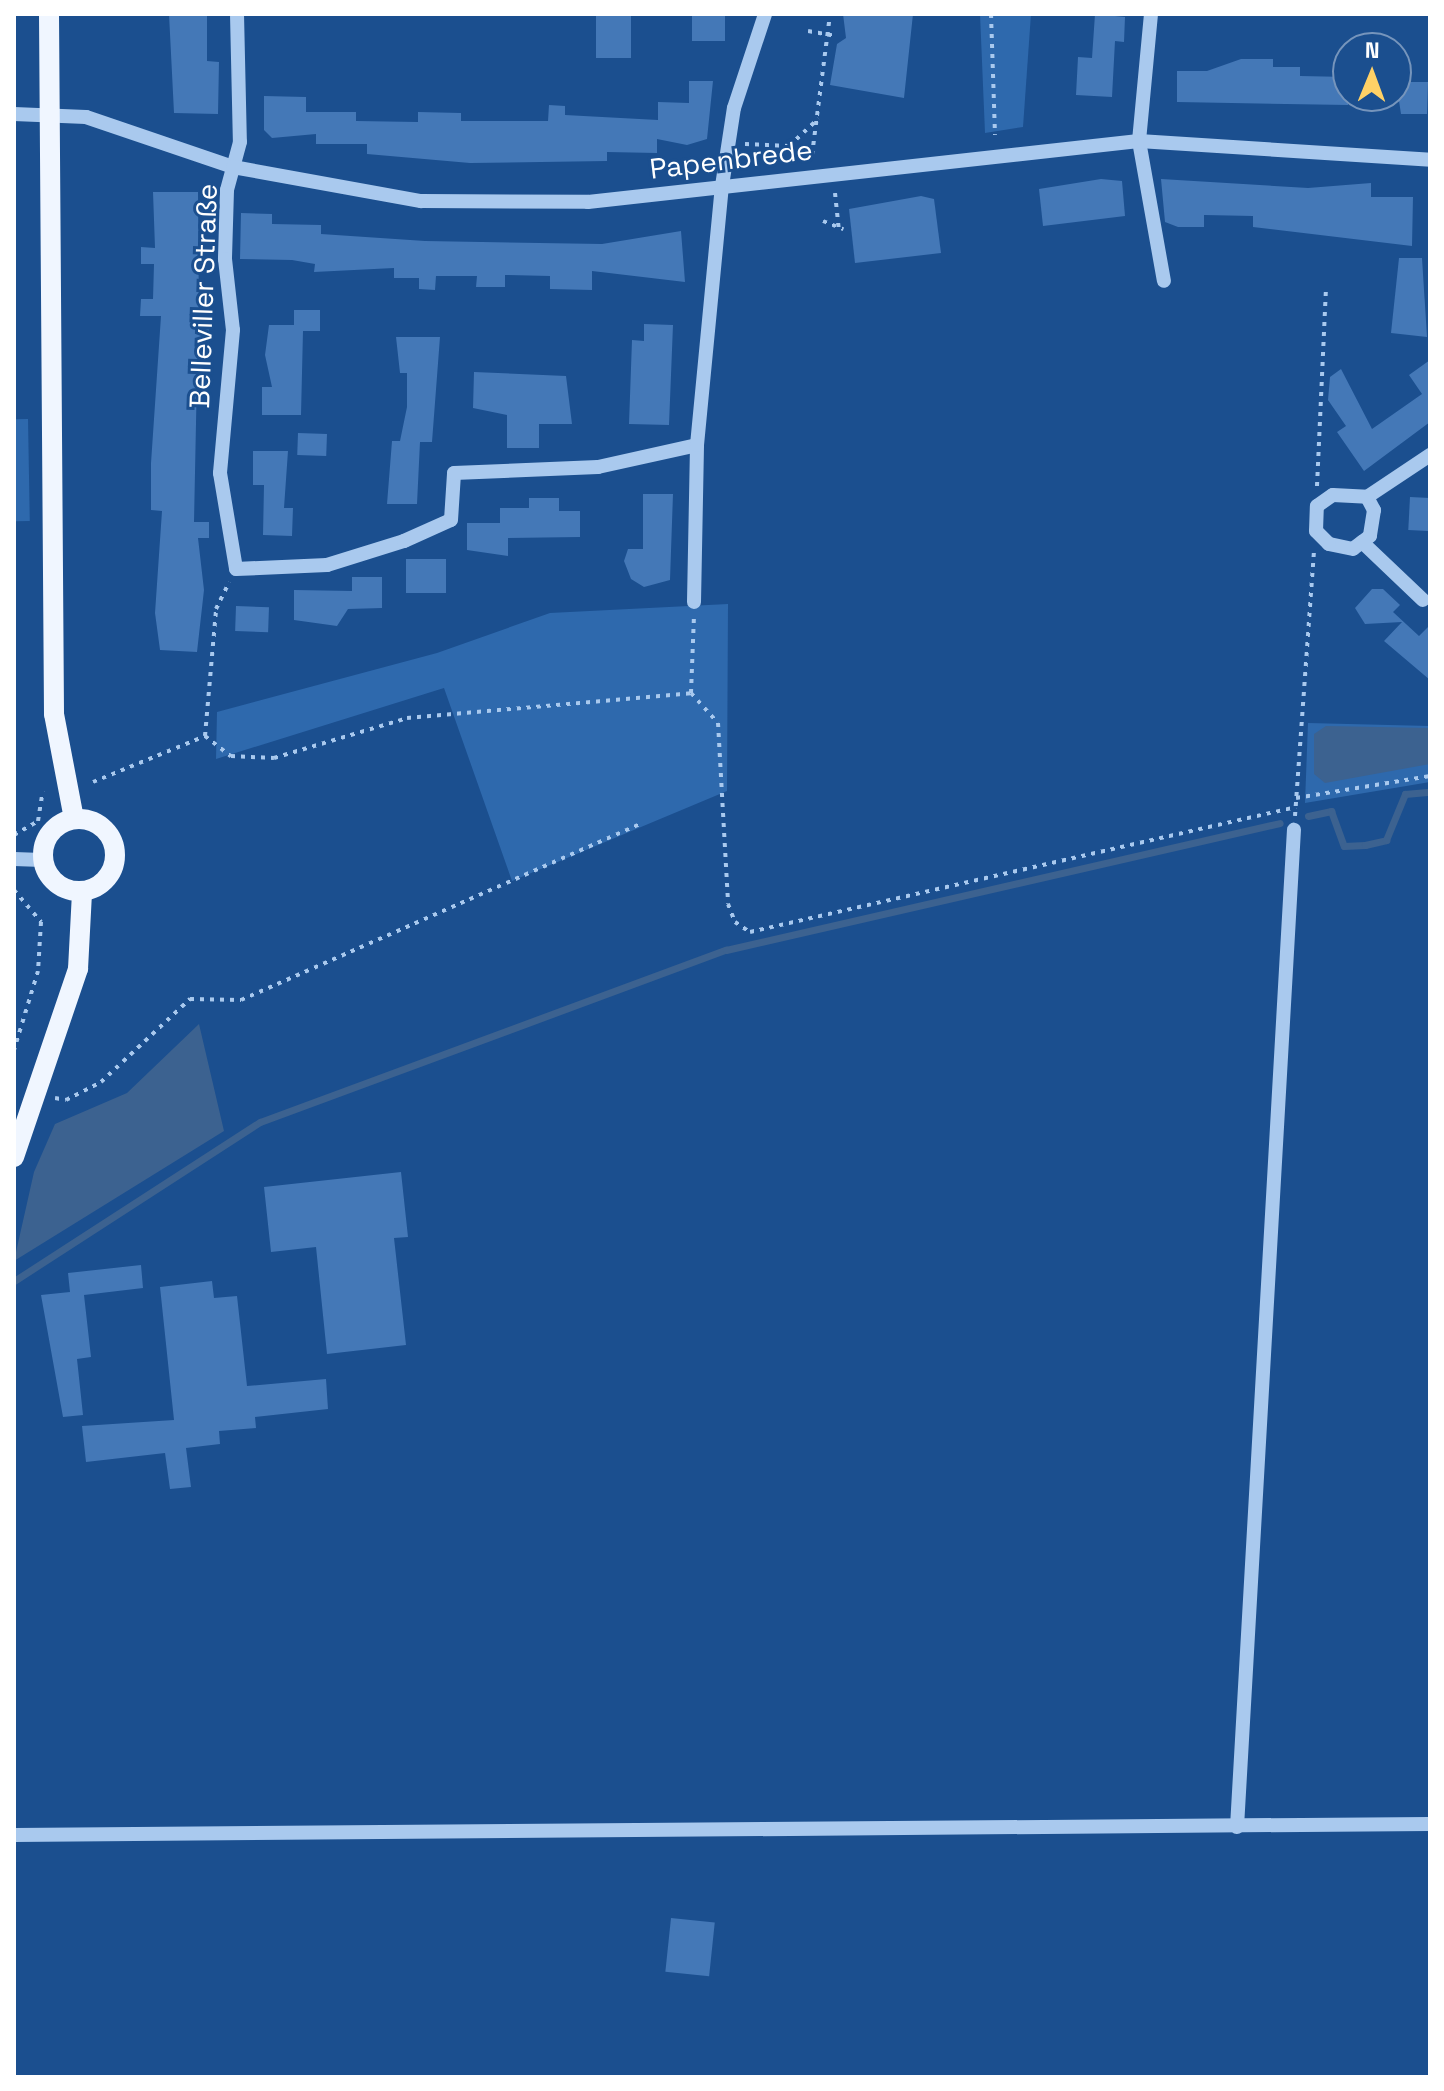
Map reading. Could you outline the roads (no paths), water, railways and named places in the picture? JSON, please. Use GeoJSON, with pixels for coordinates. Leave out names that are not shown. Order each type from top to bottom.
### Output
{"type":"FeatureCollection","features":[{"type":"Feature","properties":{"kind":"main road"},"geometry":{"type":"LineString","coordinates":[[49,14],[47,114],[54,714],[74,819]]}},
{"type":"Feature","properties":{"kind":"main road"},"geometry":{"type":"LineString","coordinates":[[74,819],[103,828],[116,855],[99,886],[82,892],[62,887],[42,860],[47,837],[74,819]]}},
{"type":"Feature","properties":{"kind":"main road"},"geometry":{"type":"LineString","coordinates":[[14,1157],[78,969],[82,892]]}},
{"type":"Feature","properties":{"kind":"street","name":"Belleviller Straße"},"geometry":{"type":"LineString","coordinates":[[237,14],[240,142],[233,167],[225,259],[233,330],[220,473],[236,569],[327,565],[404,541],[451,520],[454,473],[598,467],[697,445]]}},
{"type":"Feature","properties":{"kind":"street"},"geometry":{"type":"LineString","coordinates":[[694,602],[697,445],[722,186],[729,142],[765,14]]}},
{"type":"Feature","properties":{"kind":"street"},"geometry":{"type":"LineString","coordinates":[[1151,14],[1139,141],[1164,281]]}},
{"type":"Feature","properties":{"kind":"street","name":"Papenbrede"},"geometry":{"type":"LineString","coordinates":[[14,114],[86,117],[233,167],[421,201],[588,202],[1139,141],[1430,160]]}},
{"type":"Feature","properties":{"kind":"street"},"geometry":{"type":"LineString","coordinates":[[1367,497],[1374,510],[1362,542],[1353,549],[1329,544],[1316,531],[1317,506],[1333,495],[1367,497],[1430,455]]}},
{"type":"Feature","properties":{"kind":"street"},"geometry":{"type":"LineString","coordinates":[[1362,542],[1423,600]]}},
{"type":"Feature","properties":{"kind":"street"},"geometry":{"type":"LineString","coordinates":[[1237,1827],[1294,830]]}},
{"type":"Feature","properties":{"kind":"street"},"geometry":{"type":"LineString","coordinates":[[14,859],[42,860]]}},
{"type":"Feature","properties":{"kind":"street"},"geometry":{"type":"LineString","coordinates":[[14,1835],[1430,1824]]}},
{"type":"Feature","properties":{"kind":"waterway"},"geometry":{"type":"LineString","coordinates":[[1308,816],[1331,811],[1344,846],[1365,845],[1386,840],[1405,794],[1430,792]]}},
{"type":"Feature","properties":{"kind":"waterway"},"geometry":{"type":"LineString","coordinates":[[14,1281],[260,1122],[726,950],[1280,823]]}}]}
